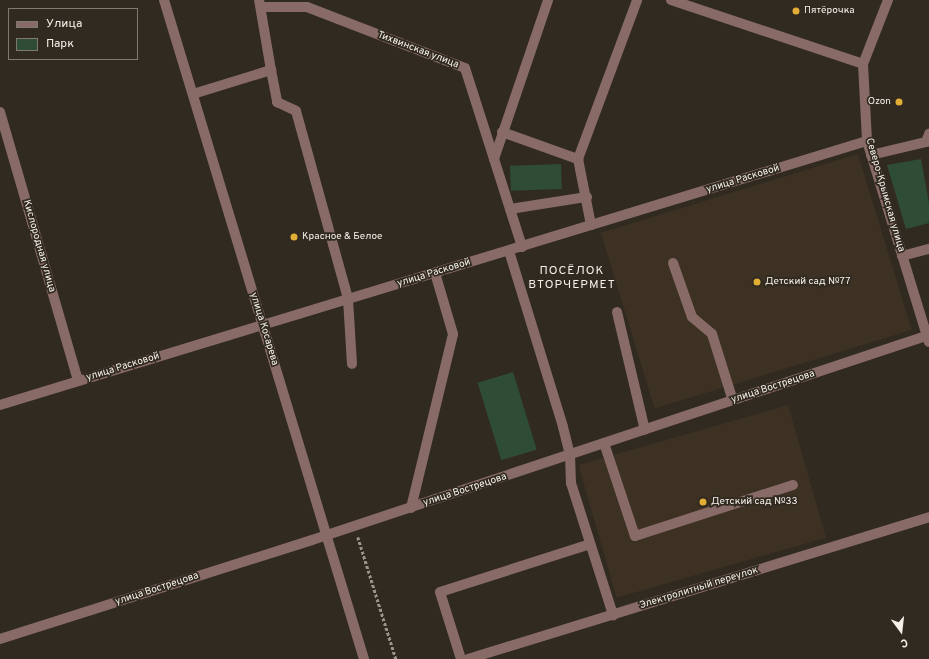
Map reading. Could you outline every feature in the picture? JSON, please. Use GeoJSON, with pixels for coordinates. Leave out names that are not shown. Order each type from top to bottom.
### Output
{"type":"FeatureCollection","features":[{"type":"Feature","properties":{"kind":"street","name":"улица Косарева"},"geometry":{"type":"LineString","coordinates":[[164,0],[364,659]]}},
{"type":"Feature","properties":{"kind":"street"},"geometry":{"type":"LineString","coordinates":[[494,159],[548,0]]}},
{"type":"Feature","properties":{"kind":"street"},"geometry":{"type":"LineString","coordinates":[[591,225],[587,197],[578,159],[637,0]]}},
{"type":"Feature","properties":{"kind":"street"},"geometry":{"type":"LineString","coordinates":[[671,0],[863,64]]}},
{"type":"Feature","properties":{"kind":"street","name":"Северо-Крымская улица"},"geometry":{"type":"LineString","coordinates":[[888,0],[863,64],[867,141],[928,338]]}},
{"type":"Feature","properties":{"kind":"street"},"geometry":{"type":"LineString","coordinates":[[260,3],[277,102],[296,111],[348,299],[352,364]]}},
{"type":"Feature","properties":{"kind":"street","name":"Тихвинская улица"},"geometry":{"type":"LineString","coordinates":[[260,3],[308,3],[465,68],[522,247]]}},
{"type":"Feature","properties":{"kind":"street"},"geometry":{"type":"LineString","coordinates":[[193,94],[271,70]]}},
{"type":"Feature","properties":{"kind":"street","name":"Кислородная улица"},"geometry":{"type":"LineString","coordinates":[[0,112],[78,381]]}},
{"type":"Feature","properties":{"kind":"street"},"geometry":{"type":"LineString","coordinates":[[502,132],[578,159]]}},
{"type":"Feature","properties":{"kind":"street"},"geometry":{"type":"LineString","coordinates":[[871,155],[926,142],[929,134]]}},
{"type":"Feature","properties":{"kind":"street","name":"улица Расковой"},"geometry":{"type":"LineString","coordinates":[[0,405],[867,141]]}},
{"type":"Feature","properties":{"kind":"street"},"geometry":{"type":"LineString","coordinates":[[510,209],[587,197]]}},
{"type":"Feature","properties":{"kind":"street"},"geometry":{"type":"LineString","coordinates":[[902,256],[929,249]]}},
{"type":"Feature","properties":{"kind":"street"},"geometry":{"type":"LineString","coordinates":[[509,251],[563,426],[570,455],[571,482],[613,614]]}},
{"type":"Feature","properties":{"kind":"street"},"geometry":{"type":"LineString","coordinates":[[673,263],[692,318],[712,334],[733,401]]}},
{"type":"Feature","properties":{"kind":"street"},"geometry":{"type":"LineString","coordinates":[[411,508],[453,334],[435,273]]}},
{"type":"Feature","properties":{"kind":"street"},"geometry":{"type":"LineString","coordinates":[[617,312],[645,430]]}},
{"type":"Feature","properties":{"kind":"street","name":"улица Вострецова"},"geometry":{"type":"LineString","coordinates":[[0,639],[326,536],[604,443],[928,338]]}},
{"type":"Feature","properties":{"kind":"street"},"geometry":{"type":"LineString","coordinates":[[604,443],[635,536],[793,485]]}},
{"type":"Feature","properties":{"kind":"street","name":"Электролитный переулок"},"geometry":{"type":"LineString","coordinates":[[468,659],[929,517]]}},
{"type":"Feature","properties":{"kind":"street"},"geometry":{"type":"LineString","coordinates":[[461,659],[440,592],[590,544]]}},
{"type":"Feature","properties":{"kind":"path"},"geometry":{"type":"LineString","coordinates":[[354,526],[396,659]]}},
{"type":"Feature","properties":{"kind":"shaded area","name":"Детский сад №77"},"geometry":{"type":"Polygon","coordinates":[[[858,154],[912,330],[655,409],[601,233],[858,154]]]}},
{"type":"Feature","properties":{"kind":"shaded area","name":"Детский сад №33"},"geometry":{"type":"Polygon","coordinates":[[[788,405],[826,538],[616,598],[578,465],[788,405]]]}},
{"type":"Feature","properties":{"kind":"green space"},"geometry":{"type":"Polygon","coordinates":[[[921,159],[929,203],[929,223],[906,229],[887,165],[921,159]]]}},
{"type":"Feature","properties":{"kind":"green space"},"geometry":{"type":"Polygon","coordinates":[[[561,164],[562,189],[511,191],[510,166],[561,164]]]}},
{"type":"Feature","properties":{"kind":"green space"},"geometry":{"type":"Polygon","coordinates":[[[513,372],[537,449],[501,460],[478,383],[513,372]]]}},
{"type":"Feature","properties":{"kind":"place","name":"Пятёрочка"},"geometry":{"type":"Point","coordinates":[796,11]}},
{"type":"Feature","properties":{"kind":"place","name":"Ozon"},"geometry":{"type":"Point","coordinates":[899,102]}},
{"type":"Feature","properties":{"kind":"place","name":"Красное & Белое"},"geometry":{"type":"Point","coordinates":[294,237]}},
{"type":"Feature","properties":{"kind":"place","name":"Детский сад №77"},"geometry":{"type":"Point","coordinates":[757,282]}},
{"type":"Feature","properties":{"kind":"place","name":"Детский сад №33"},"geometry":{"type":"Point","coordinates":[703,502]}},
{"type":"Feature","properties":{"kind":"district","name":"ПОСЁЛОК ВТОРЧЕРМЕТ"},"geometry":{"type":"Point","coordinates":[572,279]}}]}
